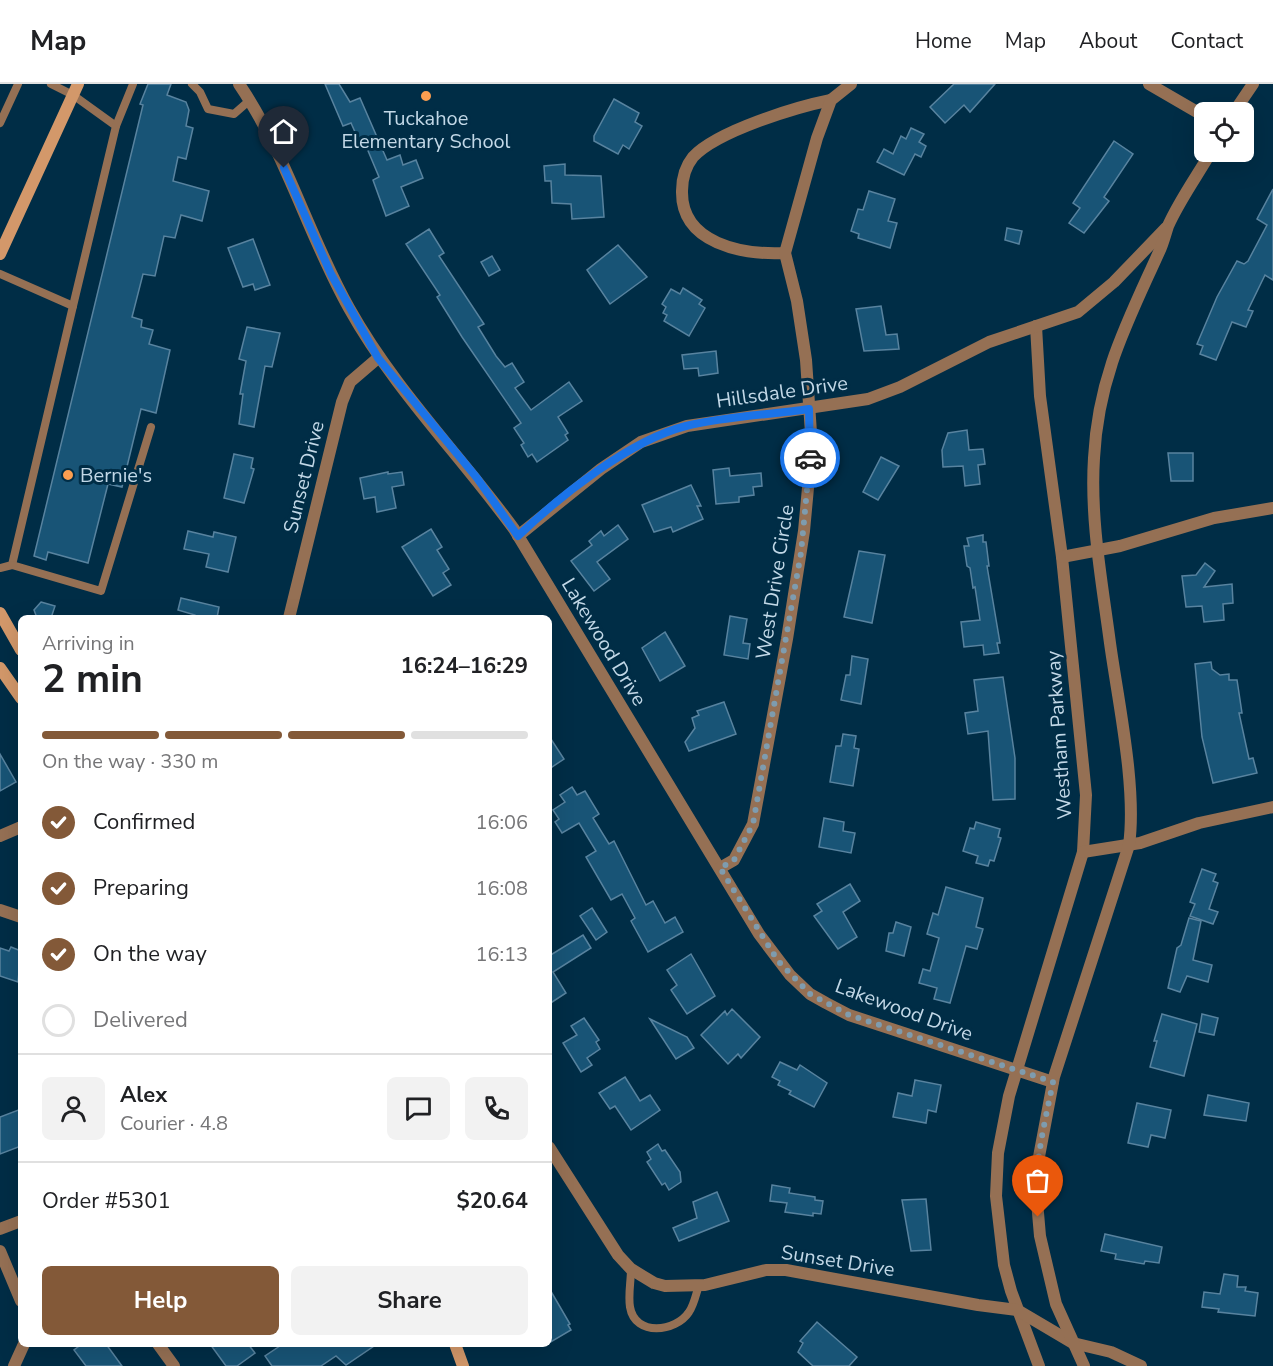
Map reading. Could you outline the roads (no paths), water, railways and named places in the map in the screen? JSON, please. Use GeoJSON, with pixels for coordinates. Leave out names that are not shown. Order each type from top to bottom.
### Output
{"type":"FeatureCollection","features":[{"type":"Feature","properties":{"kind":"main road"},"geometry":{"type":"LineString","coordinates":[[0,254],[76,90]]}},
{"type":"Feature","properties":{"kind":"main road"},"geometry":{"type":"LineString","coordinates":[[0,613],[18,645]]}},
{"type":"Feature","properties":{"kind":"main road"},"geometry":{"type":"LineString","coordinates":[[0,668],[18,694]]}},
{"type":"Feature","properties":{"kind":"main road"},"geometry":{"type":"LineString","coordinates":[[456,1347],[463,1366]]}},
{"type":"Feature","properties":{"kind":"street","name":"Lakewood Drive"},"geometry":{"type":"LineString","coordinates":[[239,84],[275,147],[331,274],[378,358],[477,478],[518,536],[778,961],[810,994],[849,1015],[1053,1082]]}},
{"type":"Feature","properties":{"kind":"street"},"geometry":{"type":"LineString","coordinates":[[785,253],[744,251],[704,236],[685,215],[681,199],[685,170],[700,151],[726,136],[797,107],[831,100],[851,84]]}},
{"type":"Feature","properties":{"kind":"street"},"geometry":{"type":"LineString","coordinates":[[1149,84],[1194,110]]}},
{"type":"Feature","properties":{"kind":"street"},"geometry":{"type":"LineString","coordinates":[[1241,102],[1253,84]]}},
{"type":"Feature","properties":{"kind":"street","name":"West Drive Circle"},"geometry":{"type":"LineString","coordinates":[[720,868],[734,860],[753,824],[804,531],[809,477],[806,360],[797,302],[785,253],[814,147],[831,100]]}},
{"type":"Feature","properties":{"kind":"street"},"geometry":{"type":"LineString","coordinates":[[1084,1366],[1056,1304],[1040,1236],[1035,1198],[1038,1155],[1053,1082],[1129,845],[1132,827],[1098,551],[1094,459],[1097,424],[1107,372],[1169,225],[1205,162]]}},
{"type":"Feature","properties":{"kind":"street"},"geometry":{"type":"LineString","coordinates":[[1036,326],[1078,312],[1114,282],[1169,225]]}},
{"type":"Feature","properties":{"kind":"street","name":"Hillsdale Drive"},"geometry":{"type":"LineString","coordinates":[[518,536],[601,469],[641,442],[687,426],[868,399],[900,387],[989,342],[1036,326]]}},
{"type":"Feature","properties":{"kind":"street","name":"Westham Parkway"},"geometry":{"type":"LineString","coordinates":[[1036,326],[1040,396],[1062,557],[1086,795],[1083,852],[1017,1070],[998,1153],[996,1196],[1004,1265],[1017,1310],[1039,1366]]}},
{"type":"Feature","properties":{"kind":"street","name":"Sunset Drive"},"geometry":{"type":"LineString","coordinates":[[291,615],[342,402],[350,382],[378,358]]}},
{"type":"Feature","properties":{"kind":"street"},"geometry":{"type":"LineString","coordinates":[[1062,557],[1098,551],[1214,518],[1273,508]]}},
{"type":"Feature","properties":{"kind":"street"},"geometry":{"type":"LineString","coordinates":[[1083,852],[1129,845],[1199,823],[1273,807]]}},
{"type":"Feature","properties":{"kind":"street"},"geometry":{"type":"LineString","coordinates":[[0,836],[18,828]]}},
{"type":"Feature","properties":{"kind":"street"},"geometry":{"type":"LineString","coordinates":[[0,910],[18,916]]}},
{"type":"Feature","properties":{"kind":"street","name":"Sunset Drive"},"geometry":{"type":"LineString","coordinates":[[552,1152],[618,1255],[631,1269],[654,1282],[665,1286],[699,1285],[766,1270],[786,1270],[1017,1310],[1045,1324],[1073,1343],[1111,1352],[1141,1366]]}},
{"type":"Feature","properties":{"kind":"street"},"geometry":{"type":"LineString","coordinates":[[0,1229],[18,1222]]}},
{"type":"Feature","properties":{"kind":"street"},"geometry":{"type":"LineString","coordinates":[[0,1251],[18,1294]]}},
{"type":"Feature","properties":{"kind":"street"},"geometry":{"type":"LineString","coordinates":[[14,1366],[23,1347]]}},
{"type":"Feature","properties":{"kind":"street"},"geometry":{"type":"LineString","coordinates":[[160,1347],[174,1366]]}},
{"type":"Feature","properties":{"kind":"lane"},"geometry":{"type":"LineString","coordinates":[[0,123],[18,84]]}},
{"type":"Feature","properties":{"kind":"lane"},"geometry":{"type":"LineString","coordinates":[[51,84],[76,90],[116,126]]}},
{"type":"Feature","properties":{"kind":"lane"},"geometry":{"type":"LineString","coordinates":[[12,566],[116,126],[133,84]]}},
{"type":"Feature","properties":{"kind":"lane"},"geometry":{"type":"LineString","coordinates":[[192,84],[200,92],[208,109],[234,114],[250,100]]}},
{"type":"Feature","properties":{"kind":"lane"},"geometry":{"type":"LineString","coordinates":[[0,274],[73,306]]}},
{"type":"Feature","properties":{"kind":"lane"},"geometry":{"type":"LineString","coordinates":[[0,568],[12,566],[101,591],[151,428]]}},
{"type":"Feature","properties":{"kind":"lane"},"geometry":{"type":"LineString","coordinates":[[631,1269],[630,1309],[638,1322],[651,1329],[677,1325],[690,1311],[699,1285]]}},
{"type":"Feature","properties":{"kind":"place","name":"Tuckahoe Elementary School"},"geometry":{"type":"Point","coordinates":[426,96]}},
{"type":"Feature","properties":{"kind":"place","name":"Bernie's"},"geometry":{"type":"Point","coordinates":[68,475]}}]}
